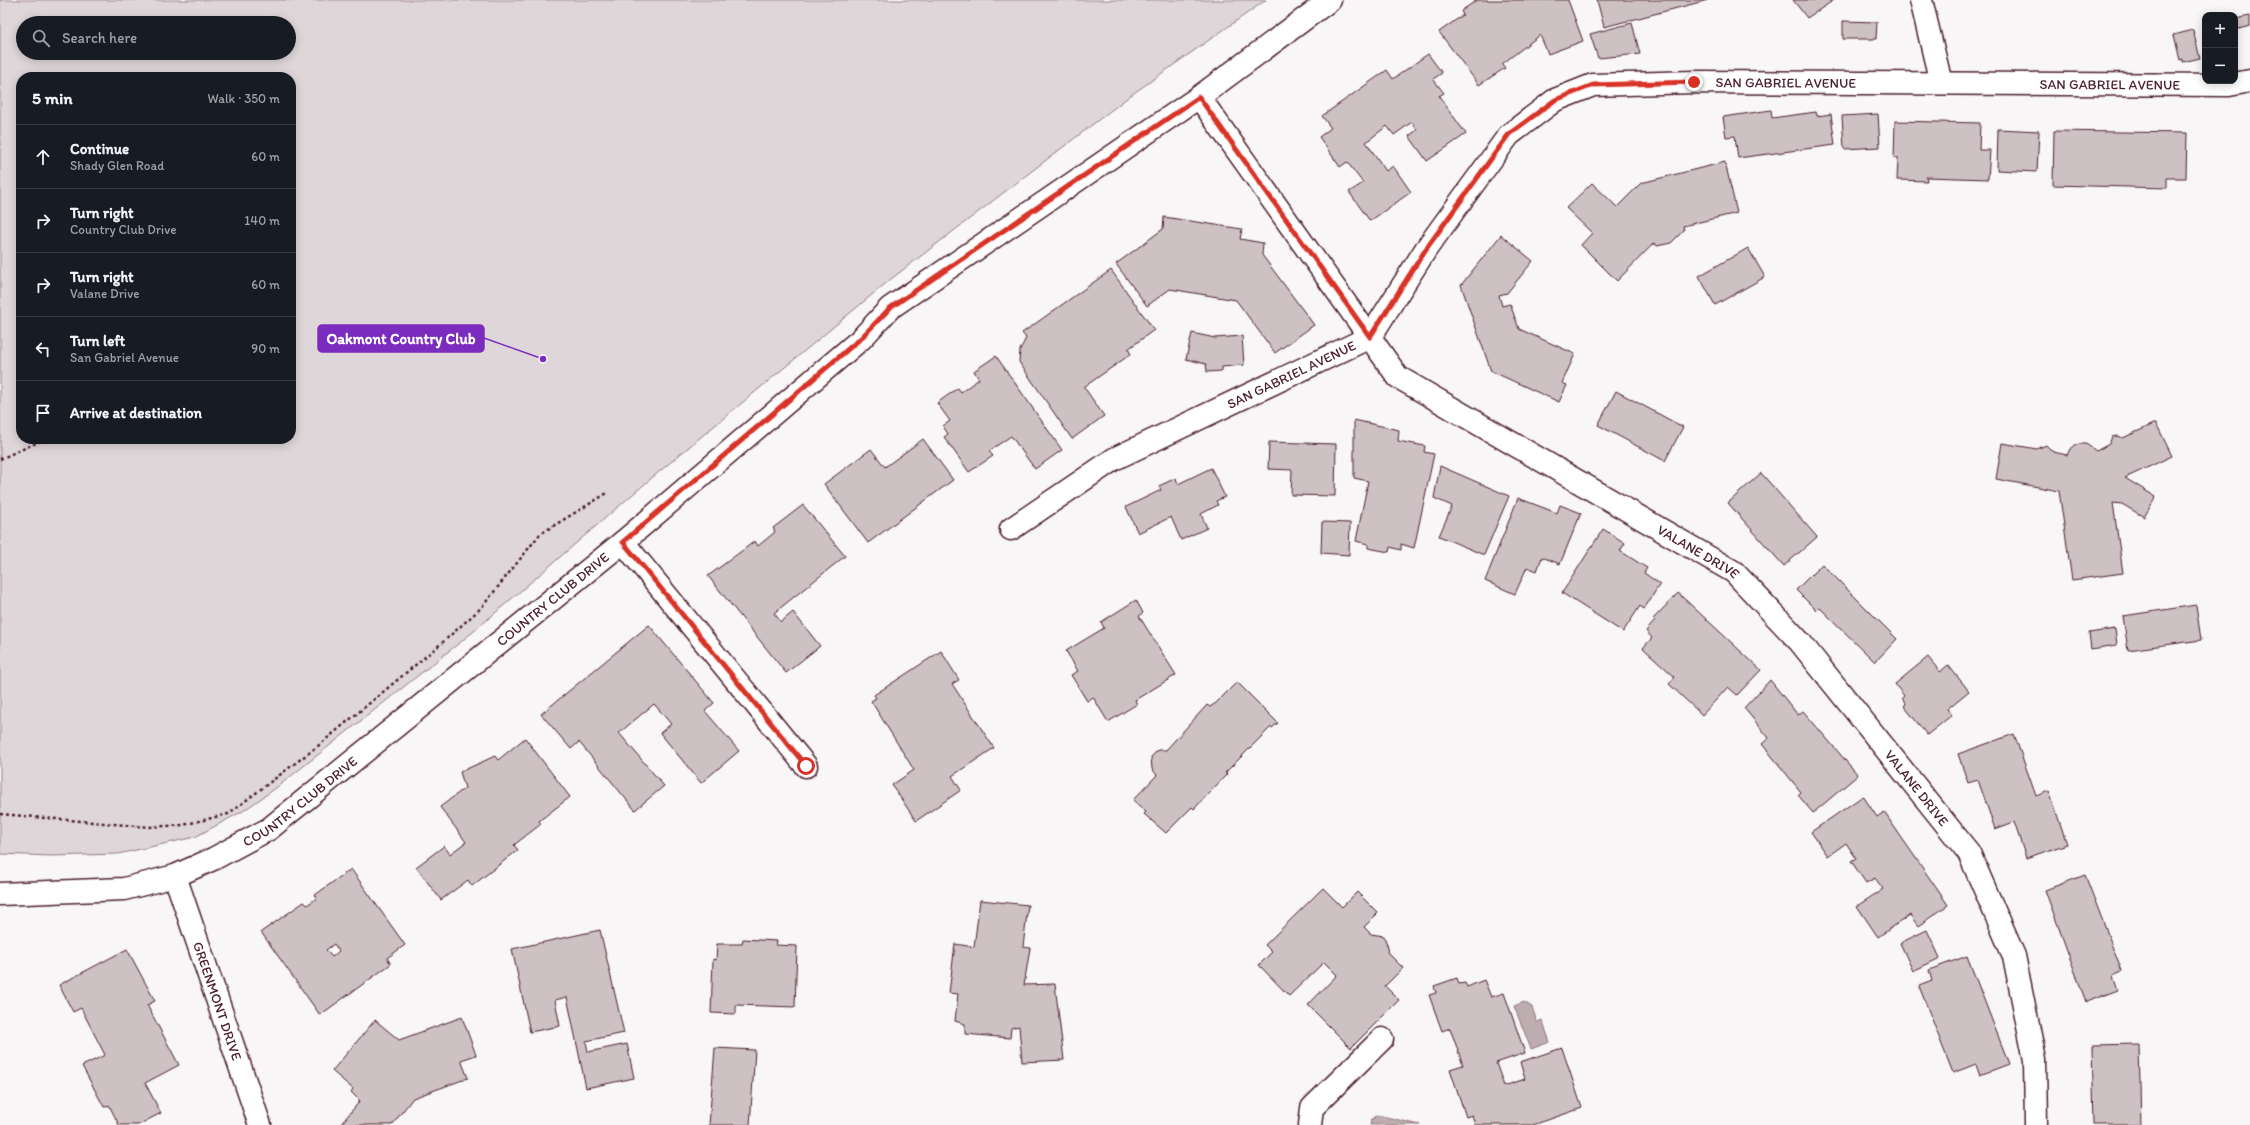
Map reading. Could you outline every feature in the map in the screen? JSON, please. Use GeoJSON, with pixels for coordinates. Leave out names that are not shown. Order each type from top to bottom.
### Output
{"type":"FeatureCollection","features":[{"type":"Feature","properties":{"kind":"street","name":"COUNTRY CLUB DRIVE"},"geometry":{"type":"LineString","coordinates":[[0,894],[124,890],[175,876],[213,859],[269,829],[623,542],[861,338],[890,308],[1199,97],[1330,0]]}},
{"type":"Feature","properties":{"kind":"street"},"geometry":{"type":"LineString","coordinates":[[1921,0],[1941,83]]}},
{"type":"Feature","properties":{"kind":"street","name":"SAN GABRIEL AVENUE"},"geometry":{"type":"LineString","coordinates":[[1011,529],[1114,460],[1370,337],[1426,249],[1509,134],[1555,100],[1593,85],[1633,83],[1941,83],[2229,85],[2250,81]]}},
{"type":"Feature","properties":{"kind":"street","name":"VALANE DRIVE"},"geometry":{"type":"LineString","coordinates":[[1199,97],[1398,377],[1734,572],[1800,642],[1969,853],[2014,956],[2035,1060],[2036,1125]]}},
{"type":"Feature","properties":{"kind":"street"},"geometry":{"type":"LineString","coordinates":[[623,542],[806,766]]}},
{"type":"Feature","properties":{"kind":"street","name":"GREENMONT DRIVE"},"geometry":{"type":"LineString","coordinates":[[175,876],[260,1125]]}},
{"type":"Feature","properties":{"kind":"street"},"geometry":{"type":"LineString","coordinates":[[1310,1125],[1312,1108],[1382,1039]]}},
{"type":"Feature","properties":{"kind":"path"},"geometry":{"type":"LineString","coordinates":[[0,460],[34,444]]}},
{"type":"Feature","properties":{"kind":"path"},"geometry":{"type":"LineString","coordinates":[[0,814],[149,827],[183,825],[228,814],[318,746],[482,607],[540,534],[609,492]]}},
{"type":"Feature","properties":{"kind":"shaded area"},"geometry":{"type":"Polygon","coordinates":[[[0,0],[1266,0],[1131,95],[891,279],[654,476],[473,632],[276,788],[243,811],[195,837],[118,854],[52,856],[0,854],[0,0]]]}},
{"type":"Feature","properties":{"kind":"shaded area"},"geometry":{"type":"Polygon","coordinates":[[[1524,1002],[1532,1007],[1537,1022],[1542,1020],[1550,1042],[1531,1049],[1514,1006],[1524,1002]]]}},
{"type":"Feature","properties":{"kind":"shaded area"},"geometry":{"type":"Polygon","coordinates":[[[1378,1115],[1420,1125],[1370,1125],[1371,1120],[1378,1115]]]}},
{"type":"Feature","properties":{"kind":"building"},"geometry":{"type":"Polygon","coordinates":[[[1477,0],[1568,0],[1583,41],[1548,54],[1540,35],[1502,64],[1505,68],[1479,85],[1439,32],[1463,15],[1461,11],[1477,0]]]}},
{"type":"Feature","properties":{"kind":"building"},"geometry":{"type":"Polygon","coordinates":[[[1597,0],[1708,0],[1604,27],[1597,0]]]}},
{"type":"Feature","properties":{"kind":"building"},"geometry":{"type":"Polygon","coordinates":[[[1793,0],[1834,0],[1807,18],[1793,0]]]}},
{"type":"Feature","properties":{"kind":"building"},"geometry":{"type":"Polygon","coordinates":[[[2250,16],[2250,26],[2238,29],[2238,18],[2250,16]]]}},
{"type":"Feature","properties":{"kind":"building"},"geometry":{"type":"Polygon","coordinates":[[[1843,21],[1877,22],[1876,39],[1843,39],[1843,21]]]}},
{"type":"Feature","properties":{"kind":"building"},"geometry":{"type":"Polygon","coordinates":[[[1632,23],[1640,54],[1598,58],[1590,34],[1632,23]]]}},
{"type":"Feature","properties":{"kind":"building"},"geometry":{"type":"Polygon","coordinates":[[[2193,30],[2200,58],[2183,62],[2183,59],[2180,60],[2174,35],[2193,30]]]}},
{"type":"Feature","properties":{"kind":"building"},"geometry":{"type":"Polygon","coordinates":[[[1428,54],[1442,73],[1433,79],[1444,93],[1439,96],[1466,134],[1427,161],[1409,136],[1417,130],[1412,122],[1394,135],[1387,126],[1366,142],[1386,171],[1393,166],[1411,192],[1370,221],[1349,192],[1363,183],[1347,162],[1340,167],[1319,137],[1331,128],[1322,116],[1387,70],[1393,79],[1428,54]]]}},
{"type":"Feature","properties":{"kind":"building"},"geometry":{"type":"Polygon","coordinates":[[[1771,110],[1772,118],[1816,112],[1817,116],[1831,114],[1835,145],[1738,158],[1735,136],[1726,137],[1723,117],[1771,110]]]}},
{"type":"Feature","properties":{"kind":"building"},"geometry":{"type":"Polygon","coordinates":[[[1878,114],[1880,147],[1844,149],[1842,116],[1878,114]]]}},
{"type":"Feature","properties":{"kind":"building"},"geometry":{"type":"Polygon","coordinates":[[[1895,121],[1980,123],[1979,150],[1990,150],[1988,179],[1926,177],[1927,181],[1897,180],[1898,158],[1894,158],[1895,121]]]}},
{"type":"Feature","properties":{"kind":"building"},"geometry":{"type":"Polygon","coordinates":[[[1998,129],[2039,131],[2037,172],[1997,170],[1998,129]]]}},
{"type":"Feature","properties":{"kind":"building"},"geometry":{"type":"Polygon","coordinates":[[[2054,131],[2187,133],[2186,178],[2167,178],[2167,188],[2053,185],[2054,131]]]}},
{"type":"Feature","properties":{"kind":"building"},"geometry":{"type":"Polygon","coordinates":[[[1725,162],[1737,213],[1683,226],[1684,230],[1671,243],[1657,246],[1654,243],[1617,281],[1581,245],[1592,233],[1566,208],[1592,183],[1617,207],[1641,183],[1725,162]]]}},
{"type":"Feature","properties":{"kind":"building"},"geometry":{"type":"Polygon","coordinates":[[[1164,217],[1242,229],[1240,239],[1263,243],[1262,255],[1314,325],[1275,353],[1236,300],[1170,289],[1147,306],[1116,264],[1163,229],[1164,217]]]}},
{"type":"Feature","properties":{"kind":"building"},"geometry":{"type":"Polygon","coordinates":[[[1501,235],[1533,261],[1507,293],[1499,295],[1502,306],[1510,304],[1519,329],[1575,354],[1562,383],[1567,385],[1559,402],[1491,371],[1461,285],[1501,235]]]}},
{"type":"Feature","properties":{"kind":"building"},"geometry":{"type":"Polygon","coordinates":[[[1748,248],[1765,277],[1715,305],[1699,276],[1748,248]]]}},
{"type":"Feature","properties":{"kind":"building"},"geometry":{"type":"Polygon","coordinates":[[[1111,270],[1154,330],[1128,349],[1131,354],[1084,387],[1104,416],[1072,439],[1019,362],[1020,350],[1026,338],[1022,333],[1111,270]]]}},
{"type":"Feature","properties":{"kind":"building"},"geometry":{"type":"Polygon","coordinates":[[[1192,333],[1215,338],[1242,336],[1244,365],[1222,367],[1222,371],[1207,372],[1206,364],[1186,359],[1192,333]]]}},
{"type":"Feature","properties":{"kind":"building"},"geometry":{"type":"Polygon","coordinates":[[[996,356],[1062,450],[1035,469],[1011,436],[989,451],[993,456],[969,472],[944,437],[948,434],[943,426],[950,421],[937,403],[958,388],[961,392],[979,379],[974,371],[996,356]]]}},
{"type":"Feature","properties":{"kind":"building"},"geometry":{"type":"Polygon","coordinates":[[[1616,391],[1683,427],[1665,461],[1598,425],[1616,391]]]}},
{"type":"Feature","properties":{"kind":"building"},"geometry":{"type":"Polygon","coordinates":[[[1354,420],[1399,430],[1398,441],[1425,446],[1424,452],[1434,454],[1414,548],[1401,544],[1401,550],[1390,547],[1389,552],[1368,548],[1368,544],[1356,541],[1368,481],[1354,478],[1354,420]]]}},
{"type":"Feature","properties":{"kind":"building"},"geometry":{"type":"Polygon","coordinates":[[[2156,423],[2172,456],[2125,478],[2156,497],[2144,517],[2122,504],[2113,503],[2123,573],[2072,580],[2059,491],[1996,479],[2002,443],[2037,449],[2046,445],[2053,452],[2067,455],[2070,449],[2079,444],[2086,444],[2096,451],[2109,444],[2112,437],[2117,436],[2123,438],[2156,423]]]}},
{"type":"Feature","properties":{"kind":"building"},"geometry":{"type":"Polygon","coordinates":[[[923,439],[953,480],[868,543],[824,484],[871,449],[885,467],[923,439]]]}},
{"type":"Feature","properties":{"kind":"building"},"geometry":{"type":"Polygon","coordinates":[[[1269,442],[1336,444],[1335,496],[1291,495],[1292,470],[1268,469],[1269,442]]]}},
{"type":"Feature","properties":{"kind":"building"},"geometry":{"type":"Polygon","coordinates":[[[1440,466],[1509,496],[1484,555],[1439,536],[1452,506],[1434,498],[1440,466]]]}},
{"type":"Feature","properties":{"kind":"building"},"geometry":{"type":"Polygon","coordinates":[[[1211,468],[1225,497],[1216,501],[1218,505],[1201,514],[1207,528],[1181,540],[1171,517],[1138,533],[1126,507],[1161,490],[1159,486],[1176,478],[1178,484],[1211,468]]]}},
{"type":"Feature","properties":{"kind":"building"},"geometry":{"type":"Polygon","coordinates":[[[1761,473],[1817,537],[1784,566],[1728,503],[1761,473]]]}},
{"type":"Feature","properties":{"kind":"building"},"geometry":{"type":"Polygon","coordinates":[[[1518,498],[1557,513],[1560,505],[1581,513],[1560,564],[1542,557],[1537,571],[1527,567],[1515,594],[1485,581],[1518,498]]]}},
{"type":"Feature","properties":{"kind":"building"},"geometry":{"type":"Polygon","coordinates":[[[803,505],[845,556],[774,613],[781,622],[793,612],[820,646],[786,673],[708,576],[755,541],[758,546],[775,532],[773,528],[803,505]]]}},
{"type":"Feature","properties":{"kind":"building"},"geometry":{"type":"Polygon","coordinates":[[[1322,522],[1350,523],[1349,555],[1321,553],[1322,522]]]}},
{"type":"Feature","properties":{"kind":"building"},"geometry":{"type":"Polygon","coordinates":[[[1603,529],[1625,543],[1620,551],[1647,568],[1644,573],[1660,584],[1644,609],[1640,606],[1623,632],[1562,593],[1603,529]]]}},
{"type":"Feature","properties":{"kind":"building"},"geometry":{"type":"Polygon","coordinates":[[[1822,564],[1897,639],[1875,662],[1819,607],[1816,610],[1796,590],[1822,564]]]}},
{"type":"Feature","properties":{"kind":"building"},"geometry":{"type":"Polygon","coordinates":[[[1678,593],[1761,670],[1737,695],[1728,687],[1702,715],[1669,684],[1675,677],[1643,648],[1652,638],[1646,631],[1655,621],[1653,619],[1678,593]]]}},
{"type":"Feature","properties":{"kind":"building"},"geometry":{"type":"Polygon","coordinates":[[[1136,600],[1143,613],[1139,616],[1176,675],[1135,700],[1137,704],[1108,722],[1093,697],[1087,701],[1071,675],[1078,671],[1066,651],[1104,628],[1101,622],[1136,600]]]}},
{"type":"Feature","properties":{"kind":"building"},"geometry":{"type":"Polygon","coordinates":[[[2196,605],[2201,640],[2128,650],[2123,616],[2196,605]]]}},
{"type":"Feature","properties":{"kind":"building"},"geometry":{"type":"Polygon","coordinates":[[[649,625],[714,703],[705,711],[739,751],[701,783],[660,733],[671,724],[654,704],[619,733],[664,786],[635,810],[579,742],[571,749],[541,714],[649,625]]]}},
{"type":"Feature","properties":{"kind":"building"},"geometry":{"type":"Polygon","coordinates":[[[2115,629],[2117,645],[2091,649],[2089,633],[2115,629]]]}},
{"type":"Feature","properties":{"kind":"building"},"geometry":{"type":"Polygon","coordinates":[[[941,651],[959,680],[952,684],[994,748],[952,776],[961,790],[916,821],[892,785],[914,770],[871,701],[876,698],[874,695],[941,651]]]}},
{"type":"Feature","properties":{"kind":"building"},"geometry":{"type":"Polygon","coordinates":[[[1928,657],[1940,672],[1948,665],[1969,691],[1947,709],[1952,715],[1927,735],[1904,706],[1906,704],[1902,698],[1904,696],[1895,684],[1928,657]]]}},
{"type":"Feature","properties":{"kind":"building"},"geometry":{"type":"Polygon","coordinates":[[[1770,680],[1798,715],[1803,711],[1858,775],[1813,813],[1798,795],[1801,792],[1762,744],[1769,738],[1744,708],[1770,680]]]}},
{"type":"Feature","properties":{"kind":"building"},"geometry":{"type":"Polygon","coordinates":[[[1237,682],[1278,723],[1272,728],[1271,727],[1225,773],[1227,774],[1194,809],[1192,807],[1166,833],[1144,814],[1146,812],[1133,800],[1157,775],[1152,769],[1151,757],[1158,750],[1166,750],[1207,705],[1210,707],[1216,703],[1237,682]]]}},
{"type":"Feature","properties":{"kind":"building"},"geometry":{"type":"Polygon","coordinates":[[[2014,734],[2036,796],[2049,791],[2067,844],[2026,858],[2014,822],[1995,829],[1978,780],[1968,783],[1958,754],[2014,734]]]}},
{"type":"Feature","properties":{"kind":"building"},"geometry":{"type":"Polygon","coordinates":[[[525,738],[570,797],[539,821],[541,824],[514,845],[518,850],[472,886],[468,880],[441,900],[416,867],[444,846],[450,854],[466,842],[440,807],[465,788],[460,772],[495,756],[498,760],[525,738]]]}},
{"type":"Feature","properties":{"kind":"building"},"geometry":{"type":"Polygon","coordinates":[[[1863,796],[1877,817],[1884,812],[1948,905],[1918,926],[1910,915],[1878,937],[1857,906],[1883,889],[1875,878],[1866,883],[1851,861],[1856,858],[1846,843],[1828,856],[1811,832],[1863,796]]]}},
{"type":"Feature","properties":{"kind":"building"},"geometry":{"type":"Polygon","coordinates":[[[351,869],[405,945],[387,958],[391,964],[320,1015],[261,932],[304,902],[307,905],[317,898],[315,895],[351,869]],[[334,944],[326,950],[332,957],[339,951],[334,944]]]}},
{"type":"Feature","properties":{"kind":"building"},"geometry":{"type":"Polygon","coordinates":[[[2085,875],[2122,971],[2113,975],[2118,990],[2086,1002],[2045,890],[2085,875]]]}},
{"type":"Feature","properties":{"kind":"building"},"geometry":{"type":"Polygon","coordinates":[[[1323,888],[1342,907],[1357,892],[1378,913],[1364,927],[1371,934],[1384,936],[1388,948],[1387,952],[1403,968],[1385,986],[1399,1000],[1351,1048],[1308,1005],[1337,975],[1324,962],[1289,996],[1259,965],[1272,952],[1265,945],[1323,888]]]}},
{"type":"Feature","properties":{"kind":"building"},"geometry":{"type":"Polygon","coordinates":[[[980,900],[1028,905],[1023,947],[1030,948],[1024,985],[1055,984],[1064,1060],[1022,1062],[1019,1026],[1011,1028],[1010,1038],[965,1034],[965,1024],[955,1021],[958,994],[949,993],[955,944],[974,947],[980,900]]]}},
{"type":"Feature","properties":{"kind":"building"},"geometry":{"type":"Polygon","coordinates":[[[600,930],[624,1033],[586,1041],[588,1052],[627,1044],[634,1078],[586,1088],[567,997],[555,1000],[560,1026],[530,1032],[512,949],[600,930]]]}},
{"type":"Feature","properties":{"kind":"building"},"geometry":{"type":"Polygon","coordinates":[[[1927,930],[1940,958],[1913,971],[1900,943],[1927,930]]]}},
{"type":"Feature","properties":{"kind":"building"},"geometry":{"type":"Polygon","coordinates":[[[743,939],[777,941],[776,945],[797,946],[795,1007],[736,1005],[736,1014],[711,1013],[713,959],[716,960],[717,944],[742,944],[743,939]]]}},
{"type":"Feature","properties":{"kind":"building"},"geometry":{"type":"Polygon","coordinates":[[[127,949],[155,1001],[147,1005],[179,1065],[145,1083],[161,1113],[138,1125],[119,1125],[109,1105],[104,1107],[82,1066],[105,1055],[81,1008],[73,1012],[59,985],[127,949]]]}},
{"type":"Feature","properties":{"kind":"building"},"geometry":{"type":"Polygon","coordinates":[[[1967,956],[2009,1064],[1980,1075],[1976,1064],[1953,1073],[1919,986],[1932,981],[1929,970],[1967,956]]]}},
{"type":"Feature","properties":{"kind":"building"},"geometry":{"type":"Polygon","coordinates":[[[1457,978],[1459,984],[1465,983],[1467,987],[1484,980],[1491,997],[1504,993],[1525,1053],[1496,1063],[1504,1086],[1525,1079],[1520,1062],[1562,1048],[1582,1108],[1533,1125],[1475,1125],[1472,1115],[1466,1117],[1450,1069],[1463,1065],[1450,1028],[1442,1031],[1429,995],[1436,993],[1434,986],[1457,978]]]}},
{"type":"Feature","properties":{"kind":"building"},"geometry":{"type":"Polygon","coordinates":[[[462,1017],[476,1055],[461,1060],[468,1078],[413,1098],[392,1125],[340,1125],[360,1101],[351,1092],[353,1089],[332,1071],[375,1020],[399,1040],[462,1017]]]}},
{"type":"Feature","properties":{"kind":"building"},"geometry":{"type":"Polygon","coordinates":[[[2139,1044],[2141,1125],[2094,1125],[2092,1045],[2139,1044]]]}},
{"type":"Feature","properties":{"kind":"building"},"geometry":{"type":"Polygon","coordinates":[[[715,1048],[755,1050],[750,1125],[709,1125],[715,1048]]]}},
{"type":"Feature","properties":{"kind":"place","name":"Oakmont Country Club"},"geometry":{"type":"Point","coordinates":[543,359]}},
{"type":"Feature","properties":{"kind":"route"},"geometry":{"type":"LineString","coordinates":[[806,766],[623,542],[861,338],[890,308],[1199,97],[1370,337],[1426,249],[1509,134],[1555,100],[1593,85],[1694,82]]}}]}
